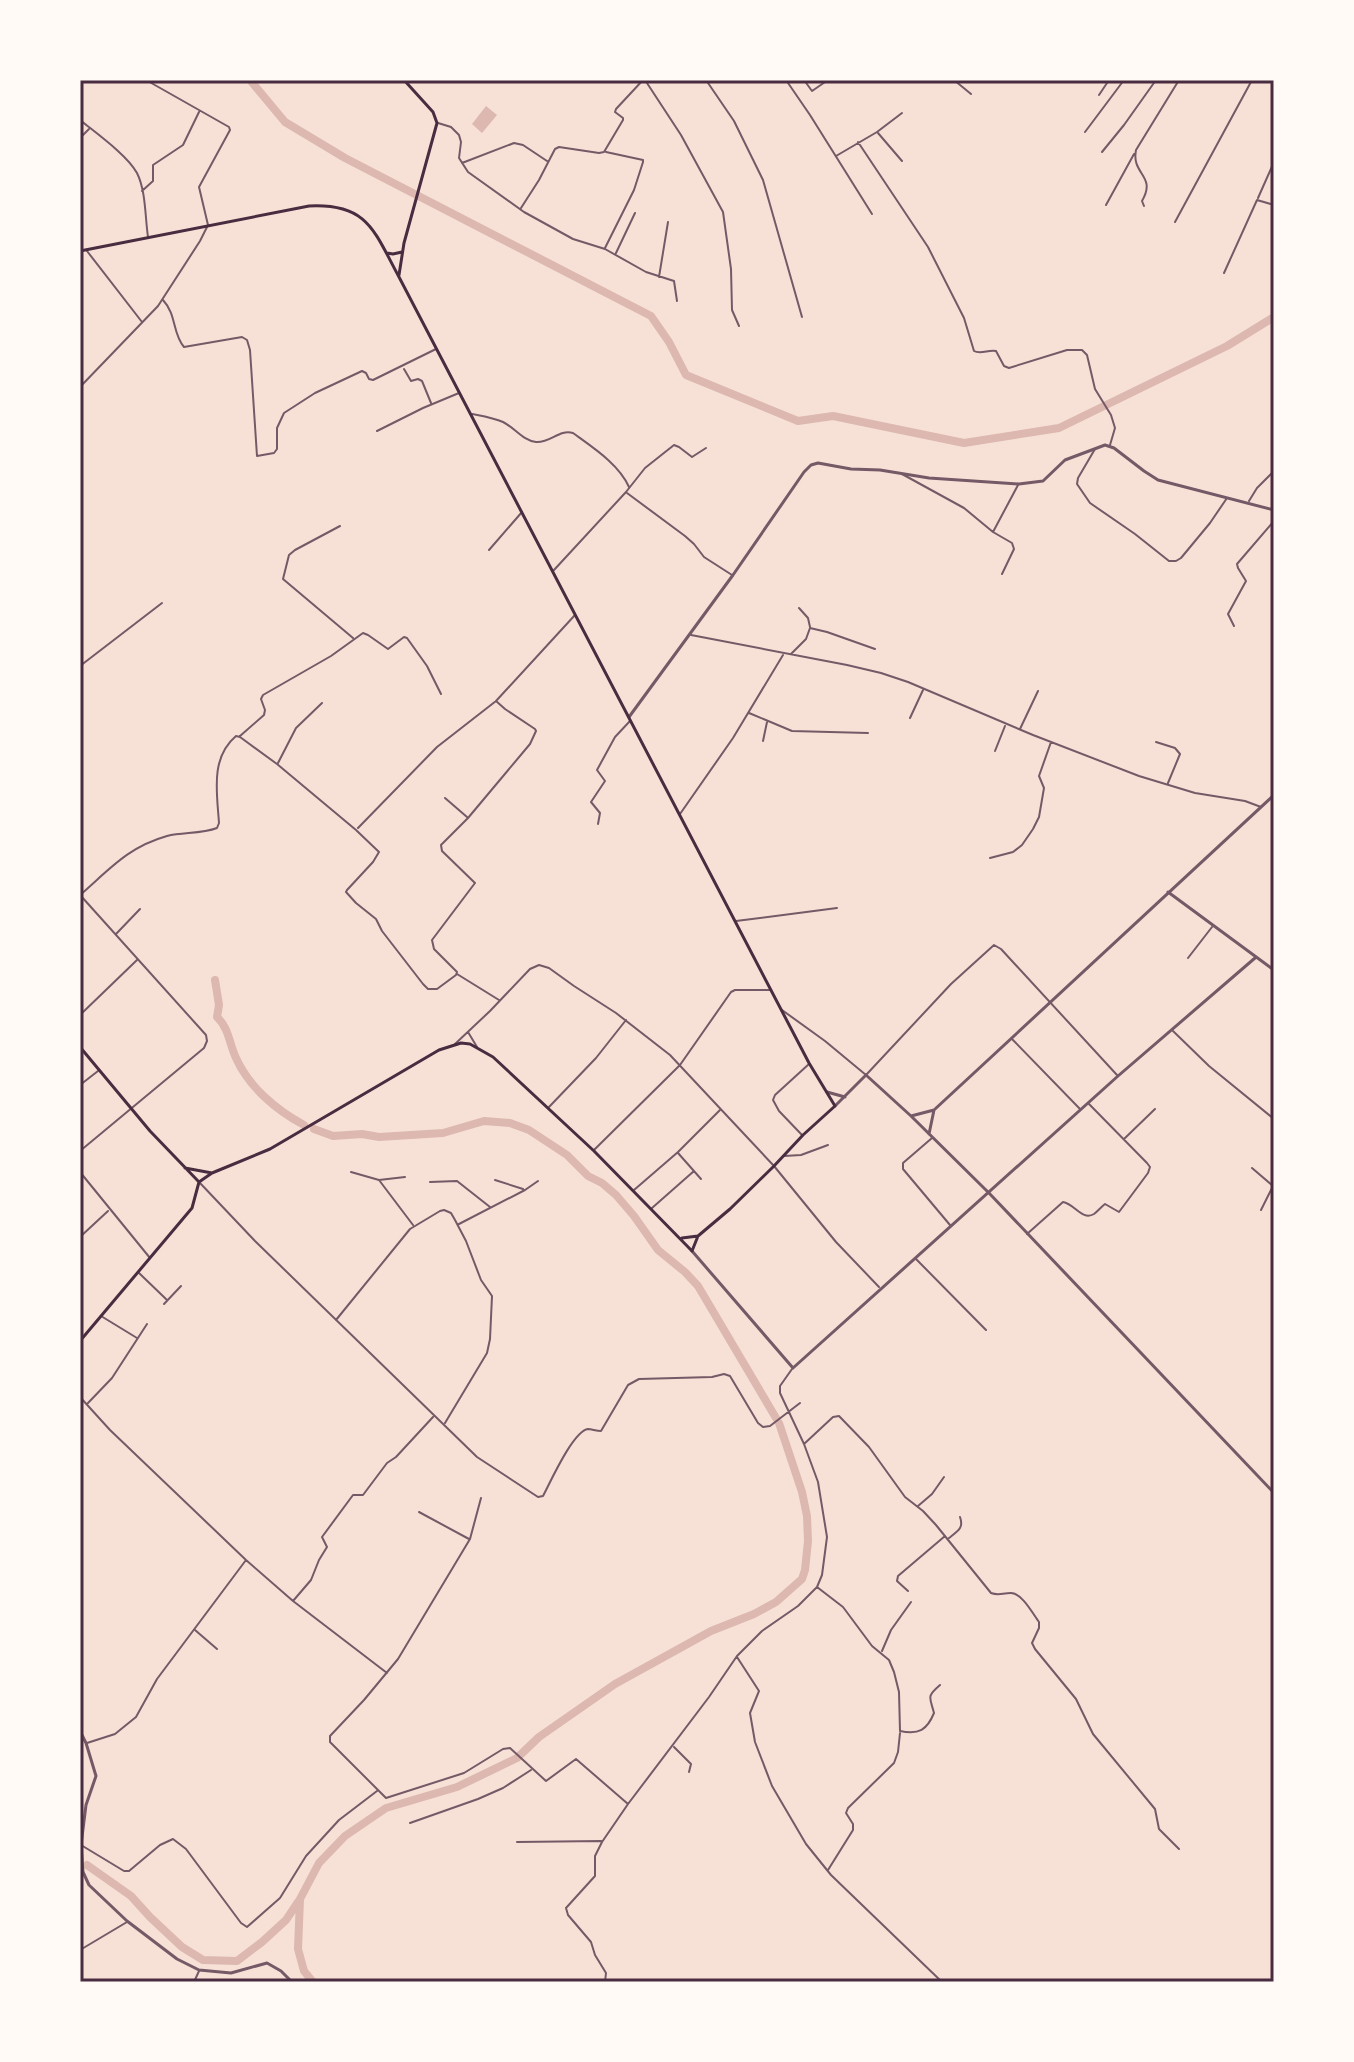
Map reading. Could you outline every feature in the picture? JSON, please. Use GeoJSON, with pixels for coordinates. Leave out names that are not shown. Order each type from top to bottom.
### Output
{"type":"FeatureCollection","features":[{"type":"Feature","properties":{"kind":"main road"},"geometry":{"type":"LineString","coordinates":[[399,277],[402,252],[437,123],[433,112],[404,80]]}},
{"type":"Feature","properties":{"kind":"main road"},"geometry":{"type":"LineString","coordinates":[[80,251],[309,206],[328,205],[352,211],[361,218],[373,232],[399,277],[809,1063],[835,1106],[730,1209],[698,1236],[692,1251],[594,1151],[493,1057],[470,1044],[454,1045],[439,1050],[270,1149],[212,1173],[199,1182],[192,1208],[80,1341]]}},
{"type":"Feature","properties":{"kind":"main road"},"geometry":{"type":"LineString","coordinates":[[385,252],[402,252]]}},
{"type":"Feature","properties":{"kind":"main road"},"geometry":{"type":"LineString","coordinates":[[80,1047],[199,1182]]}},
{"type":"Feature","properties":{"kind":"main road"},"geometry":{"type":"LineString","coordinates":[[185,1168],[212,1173]]}},
{"type":"Feature","properties":{"kind":"main road"},"geometry":{"type":"LineString","coordinates":[[681,1238],[698,1236]]}},
{"type":"Feature","properties":{"kind":"street"},"geometry":{"type":"LineString","coordinates":[[80,387],[163,300],[200,241],[208,225],[199,187],[230,129],[146,80]]}},
{"type":"Feature","properties":{"kind":"street"},"geometry":{"type":"LineString","coordinates":[[604,152],[623,120],[615,112],[616,109],[644,80],[681,135],[723,212],[731,269],[732,310],[739,326]]}},
{"type":"Feature","properties":{"kind":"street"},"geometry":{"type":"LineString","coordinates":[[706,80],[734,121],[763,180],[802,317]]}},
{"type":"Feature","properties":{"kind":"street"},"geometry":{"type":"LineString","coordinates":[[786,80],[872,214]]}},
{"type":"Feature","properties":{"kind":"street"},"geometry":{"type":"LineString","coordinates":[[804,80],[812,91],[828,80]]}},
{"type":"Feature","properties":{"kind":"street"},"geometry":{"type":"LineString","coordinates":[[954,80],[971,94]]}},
{"type":"Feature","properties":{"kind":"street"},"geometry":{"type":"LineString","coordinates":[[1099,95],[1109,80]]}},
{"type":"Feature","properties":{"kind":"street"},"geometry":{"type":"LineString","coordinates":[[1085,132],[1124,80]]}},
{"type":"Feature","properties":{"kind":"street"},"geometry":{"type":"LineString","coordinates":[[1102,152],[1156,80]]}},
{"type":"Feature","properties":{"kind":"street"},"geometry":{"type":"LineString","coordinates":[[1106,205],[1179,80]]}},
{"type":"Feature","properties":{"kind":"street"},"geometry":{"type":"LineString","coordinates":[[1175,222],[1252,80]]}},
{"type":"Feature","properties":{"kind":"street"},"geometry":{"type":"LineString","coordinates":[[142,191],[153,181],[153,165],[183,145],[200,111]]}},
{"type":"Feature","properties":{"kind":"street"},"geometry":{"type":"LineString","coordinates":[[835,156],[877,132],[902,113]]}},
{"type":"Feature","properties":{"kind":"street"},"geometry":{"type":"LineString","coordinates":[[80,120],[134,169],[142,191],[148,237]]}},
{"type":"Feature","properties":{"kind":"street"},"geometry":{"type":"LineString","coordinates":[[437,123],[451,127],[459,135],[459,155],[468,172],[521,209],[573,239],[605,249],[646,272],[674,282],[677,301]]}},
{"type":"Feature","properties":{"kind":"street"},"geometry":{"type":"LineString","coordinates":[[80,138],[89,128]]}},
{"type":"Feature","properties":{"kind":"street"},"geometry":{"type":"LineString","coordinates":[[877,132],[902,161]]}},
{"type":"Feature","properties":{"kind":"street"},"geometry":{"type":"LineString","coordinates":[[858,142],[924,241],[964,318],[974,351],[995,350],[1004,366],[1009,368],[1079,349],[1087,355],[1097,395],[1111,415],[1115,428],[1109,446]]}},
{"type":"Feature","properties":{"kind":"street"},"geometry":{"type":"LineString","coordinates":[[461,163],[514,143],[523,145],[548,161]]}},
{"type":"Feature","properties":{"kind":"street"},"geometry":{"type":"LineString","coordinates":[[521,209],[557,147],[604,152],[643,161],[634,190],[605,249]]}},
{"type":"Feature","properties":{"kind":"street"},"geometry":{"type":"LineString","coordinates":[[1136,150],[1135,162],[1148,186],[1142,201],[1144,206]]}},
{"type":"Feature","properties":{"kind":"street"},"geometry":{"type":"LineString","coordinates":[[1224,273],[1274,162]]}},
{"type":"Feature","properties":{"kind":"street"},"geometry":{"type":"LineString","coordinates":[[1257,200],[1274,205]]}},
{"type":"Feature","properties":{"kind":"street"},"geometry":{"type":"LineString","coordinates":[[616,254],[635,213]]}},
{"type":"Feature","properties":{"kind":"street"},"geometry":{"type":"LineString","coordinates":[[659,277],[668,222]]}},
{"type":"Feature","properties":{"kind":"street"},"geometry":{"type":"LineString","coordinates":[[86,250],[143,323]]}},
{"type":"Feature","properties":{"kind":"street"},"geometry":{"type":"LineString","coordinates":[[163,300],[172,313],[178,338],[184,347],[242,337],[247,340],[257,456],[274,453],[277,449],[277,428],[284,413],[315,393],[362,371],[371,380],[436,349]]}},
{"type":"Feature","properties":{"kind":"street"},"geometry":{"type":"LineString","coordinates":[[403,366],[411,381],[422,381],[431,404]]}},
{"type":"Feature","properties":{"kind":"street"},"geometry":{"type":"LineString","coordinates":[[377,431],[459,393]]}},
{"type":"Feature","properties":{"kind":"street"},"geometry":{"type":"LineString","coordinates":[[470,413],[503,422],[533,442],[547,441],[564,432],[573,433],[621,473],[629,488]]}},
{"type":"Feature","properties":{"kind":"street"},"geometry":{"type":"LineString","coordinates":[[553,571],[645,468],[674,445],[692,457],[706,448]]}},
{"type":"Feature","properties":{"kind":"street"},"geometry":{"type":"LineString","coordinates":[[598,824],[600,813],[591,803],[605,781],[597,770],[615,737],[811,465],[818,463],[851,469],[1019,484],[1046,479],[1065,460],[1109,446],[1158,480],[1274,510]]}},
{"type":"Feature","properties":{"kind":"street"},"geometry":{"type":"LineString","coordinates":[[1096,448],[1076,482],[1078,487],[1090,503],[1169,561],[1181,558],[1227,497]]}},
{"type":"Feature","properties":{"kind":"street"},"geometry":{"type":"LineString","coordinates":[[1248,502],[1274,471]]}},
{"type":"Feature","properties":{"kind":"street"},"geometry":{"type":"LineString","coordinates":[[901,474],[964,508],[1014,545],[1002,574]]}},
{"type":"Feature","properties":{"kind":"street"},"geometry":{"type":"LineString","coordinates":[[993,532],[1019,484]]}},
{"type":"Feature","properties":{"kind":"street"},"geometry":{"type":"LineString","coordinates":[[626,492],[685,536],[704,557],[733,575]]}},
{"type":"Feature","properties":{"kind":"street"},"geometry":{"type":"LineString","coordinates":[[489,550],[522,511]]}},
{"type":"Feature","properties":{"kind":"street"},"geometry":{"type":"LineString","coordinates":[[1234,626],[1228,611],[1246,581],[1237,564],[1274,521]]}},
{"type":"Feature","properties":{"kind":"street"},"geometry":{"type":"LineString","coordinates":[[340,526],[289,555],[283,579],[354,639]]}},
{"type":"Feature","properties":{"kind":"street"},"geometry":{"type":"LineString","coordinates":[[80,666],[162,603]]}},
{"type":"Feature","properties":{"kind":"street"},"geometry":{"type":"LineString","coordinates":[[791,655],[806,639],[810,628],[808,618],[799,608]]}},
{"type":"Feature","properties":{"kind":"street"},"geometry":{"type":"LineString","coordinates":[[356,830],[437,747],[496,701],[576,614]]}},
{"type":"Feature","properties":{"kind":"street"},"geometry":{"type":"LineString","coordinates":[[810,628],[875,649]]}},
{"type":"Feature","properties":{"kind":"street"},"geometry":{"type":"LineString","coordinates":[[80,1151],[204,1048],[207,1041],[206,1035],[80,895],[119,860],[144,844],[171,835],[217,828],[218,764],[233,738],[240,737],[264,715],[263,695],[331,656],[354,639],[365,633],[388,649],[407,638],[427,666],[441,694]]}},
{"type":"Feature","properties":{"kind":"street"},"geometry":{"type":"LineString","coordinates":[[689,634],[867,669],[1167,785],[1262,807]]}},
{"type":"Feature","properties":{"kind":"street"},"geometry":{"type":"LineString","coordinates":[[680,814],[716,764],[784,654]]}},
{"type":"Feature","properties":{"kind":"street"},"geometry":{"type":"LineString","coordinates":[[910,718],[924,689]]}},
{"type":"Feature","properties":{"kind":"street"},"geometry":{"type":"LineString","coordinates":[[1020,730],[1038,691]]}},
{"type":"Feature","properties":{"kind":"street"},"geometry":{"type":"LineString","coordinates":[[496,701],[536,731],[530,744],[441,848],[475,883],[431,943],[456,973],[500,1001]]}},
{"type":"Feature","properties":{"kind":"street"},"geometry":{"type":"LineString","coordinates":[[277,764],[301,721],[322,703]]}},
{"type":"Feature","properties":{"kind":"street"},"geometry":{"type":"LineString","coordinates":[[749,713],[797,732],[868,733]]}},
{"type":"Feature","properties":{"kind":"street"},"geometry":{"type":"LineString","coordinates":[[763,741],[767,721]]}},
{"type":"Feature","properties":{"kind":"street"},"geometry":{"type":"LineString","coordinates":[[995,751],[1006,724]]}},
{"type":"Feature","properties":{"kind":"street"},"geometry":{"type":"LineString","coordinates":[[240,737],[277,764],[377,849],[379,854],[346,892],[376,919],[428,989],[437,989],[456,973]]}},
{"type":"Feature","properties":{"kind":"street"},"geometry":{"type":"LineString","coordinates":[[990,858],[1013,852],[1022,845],[1036,824],[1044,788],[1039,776],[1051,742]]}},
{"type":"Feature","properties":{"kind":"street"},"geometry":{"type":"LineString","coordinates":[[1156,742],[1175,748],[1180,754],[1167,785]]}},
{"type":"Feature","properties":{"kind":"street"},"geometry":{"type":"LineString","coordinates":[[911,1116],[934,1110],[1274,795]]}},
{"type":"Feature","properties":{"kind":"street"},"geometry":{"type":"LineString","coordinates":[[445,798],[468,818]]}},
{"type":"Feature","properties":{"kind":"street"},"geometry":{"type":"LineString","coordinates":[[1168,892],[1274,970]]}},
{"type":"Feature","properties":{"kind":"street"},"geometry":{"type":"LineString","coordinates":[[735,920],[837,908]]}},
{"type":"Feature","properties":{"kind":"street"},"geometry":{"type":"LineString","coordinates":[[115,935],[140,909]]}},
{"type":"Feature","properties":{"kind":"street"},"geometry":{"type":"LineString","coordinates":[[1188,958],[1213,925]]}},
{"type":"Feature","properties":{"kind":"street"},"geometry":{"type":"LineString","coordinates":[[835,1106],[951,984],[994,945],[1118,1076]]}},
{"type":"Feature","properties":{"kind":"street"},"geometry":{"type":"LineString","coordinates":[[605,1982],[607,1976],[591,1942],[565,1911],[569,1903],[595,1876],[595,1856],[602,1842],[737,1656],[762,1631],[790,1613],[817,1587],[827,1537],[818,1482],[780,1393],[780,1386],[793,1368],[915,1258],[1255,958]]}},
{"type":"Feature","properties":{"kind":"street"},"geometry":{"type":"LineString","coordinates":[[80,1015],[138,959]]}},
{"type":"Feature","properties":{"kind":"street"},"geometry":{"type":"LineString","coordinates":[[454,1045],[530,969],[544,965],[626,1020],[680,1065],[774,1166],[836,1242],[881,1289]]}},
{"type":"Feature","properties":{"kind":"street"},"geometry":{"type":"LineString","coordinates":[[594,1151],[680,1065],[731,992],[771,990]]}},
{"type":"Feature","properties":{"kind":"street"},"geometry":{"type":"LineString","coordinates":[[782,1010],[825,1041],[911,1116],[989,1193],[1274,1493]]}},
{"type":"Feature","properties":{"kind":"street"},"geometry":{"type":"LineString","coordinates":[[548,1108],[596,1058],[626,1020]]}},
{"type":"Feature","properties":{"kind":"street"},"geometry":{"type":"LineString","coordinates":[[1172,1031],[1274,1119]]}},
{"type":"Feature","properties":{"kind":"street"},"geometry":{"type":"LineString","coordinates":[[468,1032],[477,1048]]}},
{"type":"Feature","properties":{"kind":"street"},"geometry":{"type":"LineString","coordinates":[[1012,1039],[1081,1110]]}},
{"type":"Feature","properties":{"kind":"street"},"geometry":{"type":"LineString","coordinates":[[803,1135],[779,1111],[773,1100],[809,1063]]}},
{"type":"Feature","properties":{"kind":"street"},"geometry":{"type":"LineString","coordinates":[[80,1085],[99,1070]]}},
{"type":"Feature","properties":{"kind":"street"},"geometry":{"type":"LineString","coordinates":[[827,1092],[845,1097]]}},
{"type":"Feature","properties":{"kind":"street"},"geometry":{"type":"LineString","coordinates":[[1027,1234],[1063,1202],[1069,1202],[1089,1216],[1105,1204],[1119,1212],[1146,1176],[1150,1167],[1089,1104]]}},
{"type":"Feature","properties":{"kind":"street"},"geometry":{"type":"LineString","coordinates":[[633,1191],[721,1109]]}},
{"type":"Feature","properties":{"kind":"street"},"geometry":{"type":"LineString","coordinates":[[1123,1140],[1155,1109]]}},
{"type":"Feature","properties":{"kind":"street"},"geometry":{"type":"LineString","coordinates":[[934,1110],[931,1136],[903,1163],[903,1169],[951,1226]]}},
{"type":"Feature","properties":{"kind":"street"},"geometry":{"type":"LineString","coordinates":[[784,1156],[801,1155],[828,1145]]}},
{"type":"Feature","properties":{"kind":"street"},"geometry":{"type":"LineString","coordinates":[[678,1152],[701,1179]]}},
{"type":"Feature","properties":{"kind":"street"},"geometry":{"type":"LineString","coordinates":[[1252,1168],[1274,1186],[1261,1210]]}},
{"type":"Feature","properties":{"kind":"street"},"geometry":{"type":"LineString","coordinates":[[652,1208],[694,1171]]}},
{"type":"Feature","properties":{"kind":"street"},"geometry":{"type":"LineString","coordinates":[[80,1172],[150,1258]]}},
{"type":"Feature","properties":{"kind":"street"},"geometry":{"type":"LineString","coordinates":[[351,1172],[379,1180],[405,1177]]}},
{"type":"Feature","properties":{"kind":"street"},"geometry":{"type":"LineString","coordinates":[[379,1180],[414,1225]]}},
{"type":"Feature","properties":{"kind":"street"},"geometry":{"type":"LineString","coordinates":[[495,1180],[525,1190]]}},
{"type":"Feature","properties":{"kind":"street"},"geometry":{"type":"LineString","coordinates":[[430,1182],[457,1181],[491,1207]]}},
{"type":"Feature","properties":{"kind":"street"},"geometry":{"type":"LineString","coordinates":[[458,1224],[538,1181]]}},
{"type":"Feature","properties":{"kind":"street"},"geometry":{"type":"LineString","coordinates":[[199,1182],[255,1241],[484,1463],[542,1498],[558,1466],[581,1433],[587,1429],[601,1431],[628,1385],[639,1379],[728,1375],[763,1427],[770,1426],[800,1403]]}},
{"type":"Feature","properties":{"kind":"street"},"geometry":{"type":"LineString","coordinates":[[80,1237],[110,1209]]}},
{"type":"Feature","properties":{"kind":"street"},"geometry":{"type":"LineString","coordinates":[[336,1320],[414,1225],[444,1210],[451,1213],[481,1280],[492,1294],[488,1349],[445,1424]]}},
{"type":"Feature","properties":{"kind":"street"},"geometry":{"type":"LineString","coordinates":[[692,1251],[793,1368]]}},
{"type":"Feature","properties":{"kind":"street"},"geometry":{"type":"LineString","coordinates":[[915,1258],[986,1330]]}},
{"type":"Feature","properties":{"kind":"street"},"geometry":{"type":"LineString","coordinates":[[138,1272],[167,1300]]}},
{"type":"Feature","properties":{"kind":"street"},"geometry":{"type":"LineString","coordinates":[[164,1304],[181,1286]]}},
{"type":"Feature","properties":{"kind":"street"},"geometry":{"type":"LineString","coordinates":[[101,1316],[138,1338]]}},
{"type":"Feature","properties":{"kind":"street"},"geometry":{"type":"LineString","coordinates":[[87,1404],[112,1378],[147,1324]]}},
{"type":"Feature","properties":{"kind":"street"},"geometry":{"type":"LineString","coordinates":[[80,1397],[110,1430],[246,1560],[293,1601],[388,1673]]}},
{"type":"Feature","properties":{"kind":"street"},"geometry":{"type":"LineString","coordinates":[[293,1601],[311,1580],[327,1547],[322,1537],[353,1495],[363,1495],[388,1462],[433,1416]]}},
{"type":"Feature","properties":{"kind":"street"},"geometry":{"type":"LineString","coordinates":[[804,1444],[833,1417],[839,1416],[869,1447],[905,1497],[927,1514],[991,1593],[1017,1595],[1040,1625],[1032,1643],[1035,1649],[1076,1699],[1093,1734],[1155,1809],[1159,1829],[1179,1849]]}},
{"type":"Feature","properties":{"kind":"street"},"geometry":{"type":"LineString","coordinates":[[917,1507],[932,1494],[944,1477]]}},
{"type":"Feature","properties":{"kind":"street"},"geometry":{"type":"LineString","coordinates":[[481,1498],[470,1539],[436,1599],[388,1673],[329,1738],[377,1791],[389,1799],[464,1773],[503,1749],[510,1748],[547,1781],[575,1758],[628,1804]]}},
{"type":"Feature","properties":{"kind":"street"},"geometry":{"type":"LineString","coordinates":[[419,1512],[470,1539]]}},
{"type":"Feature","properties":{"kind":"street"},"geometry":{"type":"LineString","coordinates":[[908,1591],[897,1581],[898,1576],[961,1528],[960,1517]]}},
{"type":"Feature","properties":{"kind":"street"},"geometry":{"type":"LineString","coordinates":[[86,1743],[115,1734],[136,1717],[157,1679],[246,1560]]}},
{"type":"Feature","properties":{"kind":"street"},"geometry":{"type":"LineString","coordinates":[[817,1587],[843,1607],[872,1646],[889,1660],[899,1692],[900,1731],[894,1763],[848,1808],[846,1813],[853,1830],[828,1870]]}},
{"type":"Feature","properties":{"kind":"street"},"geometry":{"type":"LineString","coordinates":[[881,1652],[891,1630],[911,1602]]}},
{"type":"Feature","properties":{"kind":"street"},"geometry":{"type":"LineString","coordinates":[[194,1629],[217,1649]]}},
{"type":"Feature","properties":{"kind":"street"},"geometry":{"type":"LineString","coordinates":[[737,1656],[759,1691],[750,1713],[758,1750],[772,1786],[806,1844],[828,1870],[942,1982]]}},
{"type":"Feature","properties":{"kind":"street"},"geometry":{"type":"LineString","coordinates":[[900,1731],[916,1733],[925,1729],[934,1713],[930,1696],[940,1685]]}},
{"type":"Feature","properties":{"kind":"street"},"geometry":{"type":"LineString","coordinates":[[80,1731],[96,1776],[86,1805],[80,1845],[89,1885],[127,1921],[177,1959],[199,1970],[231,1973],[267,1963],[292,1982]]}},
{"type":"Feature","properties":{"kind":"street"},"geometry":{"type":"LineString","coordinates":[[673,1746],[691,1764],[689,1772]]}},
{"type":"Feature","properties":{"kind":"street"},"geometry":{"type":"LineString","coordinates":[[410,1823],[503,1788],[532,1769]]}},
{"type":"Feature","properties":{"kind":"street"},"geometry":{"type":"LineString","coordinates":[[80,1845],[129,1871],[160,1845],[173,1839],[186,1849],[247,1927],[280,1898],[306,1856],[339,1820],[377,1791]]}},
{"type":"Feature","properties":{"kind":"street"},"geometry":{"type":"LineString","coordinates":[[517,1842],[602,1842]]}},
{"type":"Feature","properties":{"kind":"street"},"geometry":{"type":"LineString","coordinates":[[80,1950],[127,1921]]}},
{"type":"Feature","properties":{"kind":"street"},"geometry":{"type":"LineString","coordinates":[[194,1982],[199,1970]]}},
{"type":"Feature","properties":{"kind":"shaded area"},"geometry":{"type":"Polygon","coordinates":[[[486,106],[497,115],[482,133],[472,124],[486,106]]]}},
{"type":"Feature","properties":{"kind":"waterway"},"geometry":{"type":"LineString","coordinates":[[250,80],[285,122],[345,158],[651,316],[686,375],[798,421],[833,416],[964,443],[1059,428],[1227,346],[1274,317]]}},
{"type":"Feature","properties":{"kind":"waterway"},"geometry":{"type":"LineString","coordinates":[[215,980],[219,1005],[217,1017],[248,1079],[264,1097],[304,1125]]}},
{"type":"Feature","properties":{"kind":"waterway"},"geometry":{"type":"LineString","coordinates":[[314,1129],[333,1136],[362,1134],[379,1137],[443,1133],[484,1121],[510,1123],[529,1130],[567,1155],[588,1176],[616,1195],[658,1250],[698,1286],[776,1418]]}},
{"type":"Feature","properties":{"kind":"waterway"},"geometry":{"type":"LineString","coordinates":[[313,1982],[304,1971],[298,1949],[300,1899],[319,1863],[345,1836],[386,1808],[457,1787],[517,1758],[539,1737],[615,1684],[711,1631],[776,1602],[802,1579],[808,1541],[807,1516],[779,1423]]}},
{"type":"Feature","properties":{"kind":"waterway"},"geometry":{"type":"LineString","coordinates":[[87,1865],[131,1896],[182,1947],[203,1960],[237,1961],[286,1920],[298,1902]]}}]}
